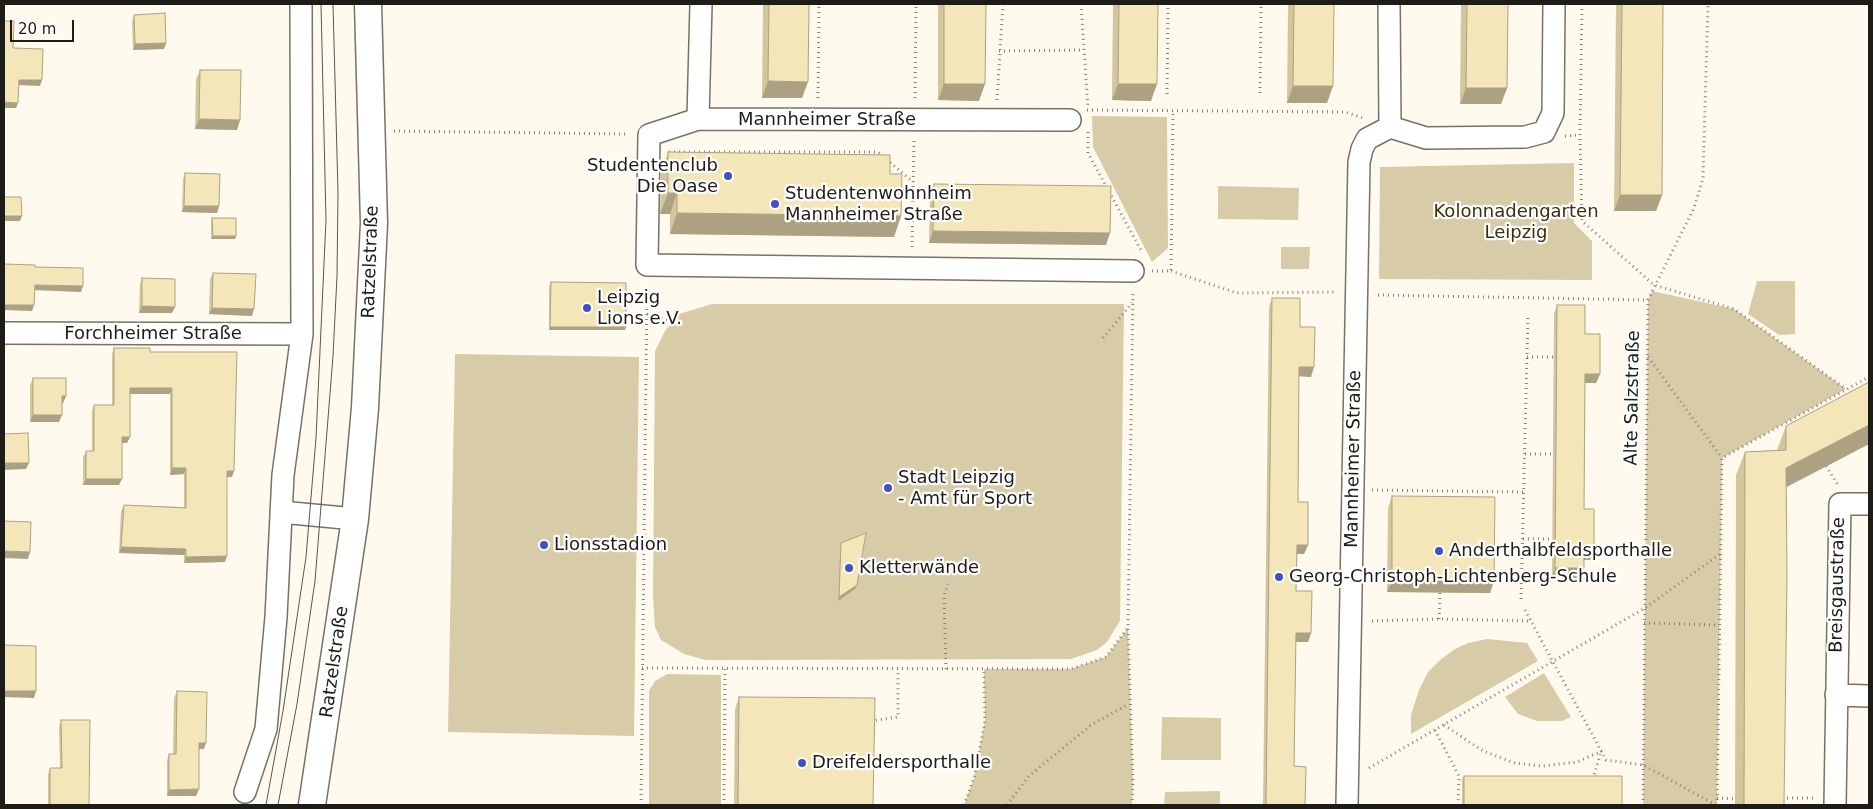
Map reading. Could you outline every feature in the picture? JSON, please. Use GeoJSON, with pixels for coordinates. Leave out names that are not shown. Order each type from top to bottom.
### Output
{"type":"FeatureCollection","features":[{"type":"Feature","properties":{"kind":"main road","name":"Ratzelstraße"},"geometry":{"type":"LineString","coordinates":[[312,805],[355,519],[370,318],[374,223],[373,130],[368,4]]}},
{"type":"Feature","properties":{"kind":"street"},"geometry":{"type":"LineString","coordinates":[[244,792],[266,729],[276,617],[283,475],[302,334],[301,4]]}},
{"type":"Feature","properties":{"kind":"street"},"geometry":{"type":"LineString","coordinates":[[698,119],[701,4]]}},
{"type":"Feature","properties":{"kind":"street"},"geometry":{"type":"LineString","coordinates":[[1389,4],[1390,127],[1426,138],[1525,137],[1544,132],[1553,113],[1554,4]]}},
{"type":"Feature","properties":{"kind":"street","name":"Mannheimer Straße"},"geometry":{"type":"LineString","coordinates":[[649,143],[698,119],[915,110],[996,120],[1079,115]]}},
{"type":"Feature","properties":{"kind":"street","name":"Mannheimer Straße"},"geometry":{"type":"LineString","coordinates":[[1347,805],[1359,162],[1362,148],[1367,139],[1390,127]]}},
{"type":"Feature","properties":{"kind":"street"},"geometry":{"type":"LineString","coordinates":[[649,143],[647,265],[912,268],[1144,265]]}},
{"type":"Feature","properties":{"kind":"street","name":"Forchheimer Straße"},"geometry":{"type":"LineString","coordinates":[[4,333],[302,334]]}},
{"type":"Feature","properties":{"kind":"street","name":"Breisgaustraße"},"geometry":{"type":"LineString","coordinates":[[1835,801],[1840,504],[1869,504]]}},
{"type":"Feature","properties":{"kind":"street"},"geometry":{"type":"LineString","coordinates":[[281,512],[355,519]]}},
{"type":"Feature","properties":{"kind":"street"},"geometry":{"type":"LineString","coordinates":[[1836,695],[1869,696]]}},
{"type":"Feature","properties":{"kind":"path"},"geometry":{"type":"LineString","coordinates":[[818,4],[818,98]]}},
{"type":"Feature","properties":{"kind":"path"},"geometry":{"type":"LineString","coordinates":[[912,268],[916,4]]}},
{"type":"Feature","properties":{"kind":"path"},"geometry":{"type":"LineString","coordinates":[[996,120],[999,50],[1003,36],[1003,4]]}},
{"type":"Feature","properties":{"kind":"path"},"geometry":{"type":"LineString","coordinates":[[1082,4],[1084,50],[1079,115],[1173,111],[1345,112],[1390,127]]}},
{"type":"Feature","properties":{"kind":"path"},"geometry":{"type":"LineString","coordinates":[[1167,94],[1168,4]]}},
{"type":"Feature","properties":{"kind":"path"},"geometry":{"type":"LineString","coordinates":[[1260,93],[1261,4]]}},
{"type":"Feature","properties":{"kind":"path"},"geometry":{"type":"LineString","coordinates":[[1582,4],[1580,135],[1582,221],[1654,286],[1734,309],[1846,389]]}},
{"type":"Feature","properties":{"kind":"path","name":"Alte Salzstraße"},"geometry":{"type":"LineString","coordinates":[[1643,805],[1648,300],[1694,208],[1703,178],[1708,4]]}},
{"type":"Feature","properties":{"kind":"path"},"geometry":{"type":"LineString","coordinates":[[999,50],[1084,50]]}},
{"type":"Feature","properties":{"kind":"path"},"geometry":{"type":"LineString","coordinates":[[1171,271],[1173,111]]}},
{"type":"Feature","properties":{"kind":"path"},"geometry":{"type":"LineString","coordinates":[[373,130],[878,152],[913,182]]}},
{"type":"Feature","properties":{"kind":"path"},"geometry":{"type":"LineString","coordinates":[[1088,153],[1144,265],[1133,303],[1128,628],[1133,782],[1132,805]]}},
{"type":"Feature","properties":{"kind":"path"},"geometry":{"type":"LineString","coordinates":[[641,805],[647,265]]}},
{"type":"Feature","properties":{"kind":"path"},"geometry":{"type":"LineString","coordinates":[[1144,265],[1171,271],[1237,293],[1357,292],[1372,295],[1648,300]]}},
{"type":"Feature","properties":{"kind":"path"},"geometry":{"type":"LineString","coordinates":[[1102,338],[1133,303]]}},
{"type":"Feature","properties":{"kind":"path"},"geometry":{"type":"LineString","coordinates":[[647,314],[685,326]]}},
{"type":"Feature","properties":{"kind":"path"},"geometry":{"type":"LineString","coordinates":[[1521,599],[1528,314]]}},
{"type":"Feature","properties":{"kind":"path"},"geometry":{"type":"LineString","coordinates":[[1525,610],[1606,760],[1643,765],[1716,805],[1722,458],[1647,356]]}},
{"type":"Feature","properties":{"kind":"path"},"geometry":{"type":"LineString","coordinates":[[1527,357],[1553,357]]}},
{"type":"Feature","properties":{"kind":"path"},"geometry":{"type":"LineString","coordinates":[[1722,458],[1869,377]]}},
{"type":"Feature","properties":{"kind":"path"},"geometry":{"type":"LineString","coordinates":[[1525,454],[1553,454]]}},
{"type":"Feature","properties":{"kind":"path"},"geometry":{"type":"LineString","coordinates":[[1353,490],[1524,492]]}},
{"type":"Feature","properties":{"kind":"path"},"geometry":{"type":"LineString","coordinates":[[1523,539],[1552,540]]}},
{"type":"Feature","properties":{"kind":"path"},"geometry":{"type":"LineString","coordinates":[[1348,780],[1645,608],[1720,554]]}},
{"type":"Feature","properties":{"kind":"path"},"geometry":{"type":"LineString","coordinates":[[946,669],[944,596],[948,584]]}},
{"type":"Feature","properties":{"kind":"path"},"geometry":{"type":"LineString","coordinates":[[1439,619],[1440,592]]}},
{"type":"Feature","properties":{"kind":"path"},"geometry":{"type":"LineString","coordinates":[[1350,621],[1439,619],[1531,621]]}},
{"type":"Feature","properties":{"kind":"path"},"geometry":{"type":"LineString","coordinates":[[1644,623],[1719,625]]}},
{"type":"Feature","properties":{"kind":"path"},"geometry":{"type":"LineString","coordinates":[[642,668],[1071,669],[1106,657],[1128,628]]}},
{"type":"Feature","properties":{"kind":"path"},"geometry":{"type":"LineString","coordinates":[[724,805],[725,668]]}},
{"type":"Feature","properties":{"kind":"path"},"geometry":{"type":"LineString","coordinates":[[870,721],[898,717],[898,669]]}},
{"type":"Feature","properties":{"kind":"path"},"geometry":{"type":"LineString","coordinates":[[964,805],[974,778],[985,721],[984,669]]}},
{"type":"Feature","properties":{"kind":"path"},"geometry":{"type":"LineString","coordinates":[[1006,805],[1029,776],[1091,725],[1129,704]]}},
{"type":"Feature","properties":{"kind":"path"},"geometry":{"type":"LineString","coordinates":[[1444,725],[1483,751],[1515,762],[1542,766],[1577,762],[1602,751]]}},
{"type":"Feature","properties":{"kind":"path"},"geometry":{"type":"LineString","coordinates":[[1435,730],[1459,776],[1458,805]]}},
{"type":"Feature","properties":{"kind":"path"},"geometry":{"type":"LineString","coordinates":[[1593,779],[1602,751]]}},
{"type":"Feature","properties":{"kind":"path"},"geometry":{"type":"LineString","coordinates":[[1717,798],[1748,799]]}},
{"type":"Feature","properties":{"kind":"path"},"geometry":{"type":"LineString","coordinates":[[1780,798],[1835,801]]}},
{"type":"Feature","properties":{"kind":"green space"},"geometry":{"type":"Polygon","coordinates":[[[1092,116],[1167,117],[1168,248],[1152,262],[1093,147],[1092,116]]]}},
{"type":"Feature","properties":{"kind":"green space","name":"Kolonnadengarten Leipzig"},"geometry":{"type":"Polygon","coordinates":[[[1574,163],[1574,223],[1592,241],[1592,280],[1379,279],[1380,167],[1574,163]]]}},
{"type":"Feature","properties":{"kind":"green space"},"geometry":{"type":"Polygon","coordinates":[[[1218,186],[1299,188],[1298,220],[1218,219],[1218,186]]]}},
{"type":"Feature","properties":{"kind":"green space"},"geometry":{"type":"Polygon","coordinates":[[[1281,247],[1310,247],[1309,269],[1281,269],[1281,247]]]}},
{"type":"Feature","properties":{"kind":"green space"},"geometry":{"type":"Polygon","coordinates":[[[1757,281],[1795,281],[1795,334],[1779,335],[1748,314],[1757,281]]]}},
{"type":"Feature","properties":{"kind":"green space"},"geometry":{"type":"Polygon","coordinates":[[[1652,291],[1734,309],[1846,389],[1722,458],[1717,805],[1643,805],[1648,300],[1652,291]]]}},
{"type":"Feature","properties":{"kind":"green space","name":"Stadt Leipzig - Amt für Sport"},"geometry":{"type":"Polygon","coordinates":[[[712,304],[1124,304],[1120,621],[1107,642],[1097,650],[1071,659],[705,660],[684,654],[661,640],[655,627],[653,596],[655,351],[665,331],[679,314],[712,304]]]}},
{"type":"Feature","properties":{"kind":"green space","name":"Lionsstadion"},"geometry":{"type":"Polygon","coordinates":[[[455,354],[639,357],[634,736],[448,732],[455,354]]]}},
{"type":"Feature","properties":{"kind":"green space"},"geometry":{"type":"Polygon","coordinates":[[[1128,628],[1133,782],[1132,805],[964,805],[974,778],[985,721],[984,669],[1071,669],[1106,657],[1128,628]]]}},
{"type":"Feature","properties":{"kind":"green space"},"geometry":{"type":"Polygon","coordinates":[[[1487,639],[1527,643],[1538,661],[1411,734],[1411,715],[1419,690],[1428,672],[1455,649],[1468,643],[1487,639]]]}},
{"type":"Feature","properties":{"kind":"green space"},"geometry":{"type":"Polygon","coordinates":[[[1544,673],[1571,717],[1562,721],[1537,721],[1518,714],[1505,697],[1544,673]]]}},
{"type":"Feature","properties":{"kind":"green space"},"geometry":{"type":"Polygon","coordinates":[[[667,674],[721,675],[721,805],[649,805],[649,691],[655,681],[667,674]]]}},
{"type":"Feature","properties":{"kind":"green space"},"geometry":{"type":"Polygon","coordinates":[[[1162,717],[1221,718],[1221,760],[1161,760],[1162,717]]]}},
{"type":"Feature","properties":{"kind":"green space"},"geometry":{"type":"Polygon","coordinates":[[[1220,791],[1220,805],[1164,805],[1165,792],[1220,791]]]}},
{"type":"Feature","properties":{"kind":"building"},"geometry":{"type":"Polygon","coordinates":[[[769,4],[809,4],[808,82],[768,81],[769,4]]]}},
{"type":"Feature","properties":{"kind":"building"},"geometry":{"type":"Polygon","coordinates":[[[944,4],[986,4],[985,84],[944,84],[944,4]]]}},
{"type":"Feature","properties":{"kind":"building"},"geometry":{"type":"Polygon","coordinates":[[[1119,4],[1158,4],[1157,84],[1118,84],[1119,4]]]}},
{"type":"Feature","properties":{"kind":"building"},"geometry":{"type":"Polygon","coordinates":[[[1294,4],[1334,4],[1333,86],[1293,86],[1294,4]]]}},
{"type":"Feature","properties":{"kind":"building"},"geometry":{"type":"Polygon","coordinates":[[[1467,4],[1508,4],[1507,88],[1466,88],[1467,4]]]}},
{"type":"Feature","properties":{"kind":"building"},"geometry":{"type":"Polygon","coordinates":[[[1622,4],[1663,4],[1662,195],[1620,195],[1622,4]]]}},
{"type":"Feature","properties":{"kind":"building"},"geometry":{"type":"Polygon","coordinates":[[[165,13],[166,43],[135,44],[134,15],[165,13]]]}},
{"type":"Feature","properties":{"kind":"building"},"geometry":{"type":"Polygon","coordinates":[[[4,21],[14,21],[13,48],[43,49],[42,80],[19,80],[18,103],[4,102],[4,21]]]}},
{"type":"Feature","properties":{"kind":"building"},"geometry":{"type":"Polygon","coordinates":[[[200,70],[241,70],[240,120],[199,119],[200,70]]]}},
{"type":"Feature","properties":{"kind":"building","name":"Studentenwohnheim Mannheimer Straße"},"geometry":{"type":"Polygon","coordinates":[[[668,152],[890,155],[890,174],[902,174],[901,216],[677,213],[677,193],[668,193],[668,152]]]}},
{"type":"Feature","properties":{"kind":"building"},"geometry":{"type":"Polygon","coordinates":[[[185,173],[220,174],[219,206],[184,206],[185,173]]]}},
{"type":"Feature","properties":{"kind":"building"},"geometry":{"type":"Polygon","coordinates":[[[934,184],[1111,186],[1110,233],[933,231],[934,184]]]}},
{"type":"Feature","properties":{"kind":"building"},"geometry":{"type":"Polygon","coordinates":[[[4,197],[21,197],[22,216],[4,216],[4,197]]]}},
{"type":"Feature","properties":{"kind":"building"},"geometry":{"type":"Polygon","coordinates":[[[212,218],[236,218],[236,236],[213,236],[212,218]]]}},
{"type":"Feature","properties":{"kind":"building"},"geometry":{"type":"Polygon","coordinates":[[[4,264],[83,268],[83,286],[35,285],[34,305],[4,305],[4,264]]]}},
{"type":"Feature","properties":{"kind":"building"},"geometry":{"type":"Polygon","coordinates":[[[213,273],[256,274],[254,309],[212,308],[213,273]]]}},
{"type":"Feature","properties":{"kind":"building"},"geometry":{"type":"Polygon","coordinates":[[[142,278],[175,279],[175,307],[142,306],[142,278]]]}},
{"type":"Feature","properties":{"kind":"building","name":"Leipzig Lions e.V."},"geometry":{"type":"Polygon","coordinates":[[[551,282],[626,283],[626,327],[550,327],[551,282]]]}},
{"type":"Feature","properties":{"kind":"building","name":"Georg-Christoph-Lichtenberg-Schule"},"geometry":{"type":"Polygon","coordinates":[[[1272,298],[1300,298],[1300,327],[1315,327],[1314,367],[1299,367],[1298,502],[1308,502],[1308,545],[1297,545],[1296,591],[1312,591],[1311,633],[1296,633],[1294,766],[1306,767],[1305,805],[1266,805],[1272,298]]]}},
{"type":"Feature","properties":{"kind":"building"},"geometry":{"type":"Polygon","coordinates":[[[1557,305],[1585,305],[1585,334],[1600,334],[1600,374],[1585,374],[1584,509],[1594,509],[1594,551],[1584,550],[1584,568],[1555,568],[1557,305]]]}},
{"type":"Feature","properties":{"kind":"building"},"geometry":{"type":"Polygon","coordinates":[[[114,348],[150,348],[150,352],[237,352],[234,471],[227,471],[227,556],[186,557],[186,549],[121,547],[124,505],[186,508],[186,468],[172,468],[172,388],[130,388],[130,437],[122,437],[122,479],[86,479],[86,451],[94,451],[94,405],[114,405],[114,348]]]}},
{"type":"Feature","properties":{"kind":"building"},"geometry":{"type":"Polygon","coordinates":[[[33,378],[66,378],[66,396],[62,396],[62,415],[33,415],[33,378]]]}},
{"type":"Feature","properties":{"kind":"building"},"geometry":{"type":"Polygon","coordinates":[[[1869,382],[1869,425],[1786,468],[1787,576],[1784,805],[1744,805],[1745,452],[1786,450],[1786,426],[1869,382]]]}},
{"type":"Feature","properties":{"kind":"building"},"geometry":{"type":"Polygon","coordinates":[[[28,433],[29,463],[4,463],[4,434],[28,433]]]}},
{"type":"Feature","properties":{"kind":"building","name":"Anderthalbfeldsporthalle"},"geometry":{"type":"Polygon","coordinates":[[[1392,496],[1495,497],[1494,581],[1392,580],[1392,496]]]}},
{"type":"Feature","properties":{"kind":"building"},"geometry":{"type":"Polygon","coordinates":[[[4,521],[31,522],[30,552],[4,551],[4,521]]]}},
{"type":"Feature","properties":{"kind":"building","name":"Kletterwände"},"geometry":{"type":"Polygon","coordinates":[[[866,533],[857,585],[839,597],[841,543],[866,533]]]}},
{"type":"Feature","properties":{"kind":"building"},"geometry":{"type":"Polygon","coordinates":[[[4,645],[36,646],[36,691],[4,691],[4,645]]]}},
{"type":"Feature","properties":{"kind":"building"},"geometry":{"type":"Polygon","coordinates":[[[177,691],[207,692],[206,743],[199,743],[199,789],[169,790],[169,754],[176,754],[177,691]]]}},
{"type":"Feature","properties":{"kind":"building","name":"Dreifeldersporthalle"},"geometry":{"type":"Polygon","coordinates":[[[739,697],[875,698],[873,805],[738,805],[739,697]]]}},
{"type":"Feature","properties":{"kind":"building"},"geometry":{"type":"Polygon","coordinates":[[[61,720],[90,720],[89,805],[50,805],[50,768],[62,768],[61,720]]]}},
{"type":"Feature","properties":{"kind":"building"},"geometry":{"type":"Polygon","coordinates":[[[1464,776],[1622,776],[1622,805],[1464,805],[1464,776]]]}},
{"type":"Feature","properties":{"kind":"tram line"},"geometry":{"type":"LineString","coordinates":[[266,805],[283,711],[306,557],[316,438],[326,220],[321,4]]}},
{"type":"Feature","properties":{"kind":"tram line"},"geometry":{"type":"LineString","coordinates":[[278,805],[297,704],[315,581],[333,356],[337,276],[338,193],[333,4]]}},
{"type":"Feature","properties":{"kind":"place","name":"Studentenclub Die Oase"},"geometry":{"type":"Point","coordinates":[728,176]}},
{"type":"Feature","properties":{"kind":"place","name":"Studentenwohnheim Mannheimer Straße"},"geometry":{"type":"Point","coordinates":[775,204]}},
{"type":"Feature","properties":{"kind":"place","name":"Leipzig Lions e.V."},"geometry":{"type":"Point","coordinates":[587,308]}},
{"type":"Feature","properties":{"kind":"place","name":"Stadt Leipzig - Amt für Sport"},"geometry":{"type":"Point","coordinates":[888,488]}},
{"type":"Feature","properties":{"kind":"place","name":"Lionsstadion"},"geometry":{"type":"Point","coordinates":[544,545]}},
{"type":"Feature","properties":{"kind":"place","name":"Anderthalbfeldsporthalle"},"geometry":{"type":"Point","coordinates":[1439,551]}},
{"type":"Feature","properties":{"kind":"place","name":"Kletterwände"},"geometry":{"type":"Point","coordinates":[849,568]}},
{"type":"Feature","properties":{"kind":"place","name":"Georg-Christoph-Lichtenberg-Schule"},"geometry":{"type":"Point","coordinates":[1279,577]}},
{"type":"Feature","properties":{"kind":"place","name":"Dreifeldersporthalle"},"geometry":{"type":"Point","coordinates":[802,763]}}]}
